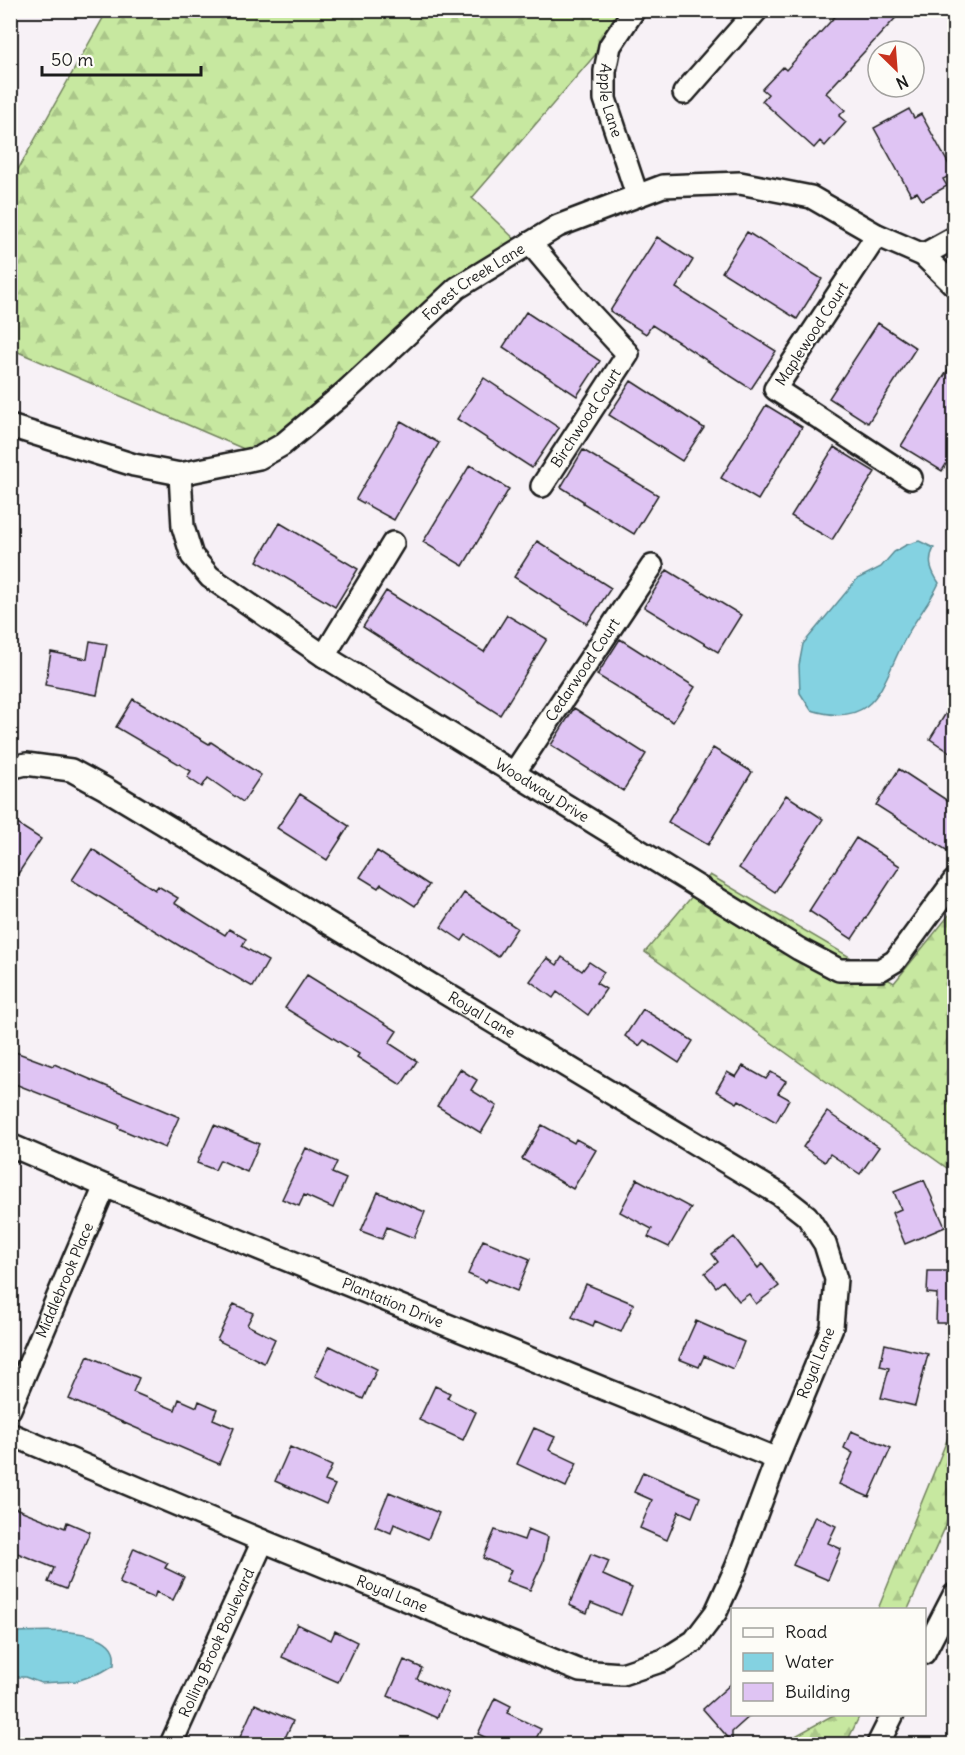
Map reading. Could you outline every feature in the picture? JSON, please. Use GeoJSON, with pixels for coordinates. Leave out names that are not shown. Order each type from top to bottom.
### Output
{"type":"FeatureCollection","features":[{"type":"Feature","properties":{"kind":"street","name":"Apple Lane"},"geometry":{"type":"LineString","coordinates":[[634,10],[610,46],[605,71],[605,99],[637,195]]}},
{"type":"Feature","properties":{"kind":"street"},"geometry":{"type":"LineString","coordinates":[[684,93],[757,10]]}},
{"type":"Feature","properties":{"kind":"street","name":"Forest Creek Lane"},"geometry":{"type":"LineString","coordinates":[[10,426],[134,465],[180,474],[259,458],[282,445],[360,379],[457,288],[558,226],[663,186],[740,183],[811,197],[877,235],[923,255],[954,285]]}},
{"type":"Feature","properties":{"kind":"street","name":"Maplewood Court"},"geometry":{"type":"LineString","coordinates":[[877,235],[775,388],[911,478]]}},
{"type":"Feature","properties":{"kind":"street"},"geometry":{"type":"LineString","coordinates":[[923,255],[954,238]]}},
{"type":"Feature","properties":{"kind":"street","name":"Birchwood Court"},"geometry":{"type":"LineString","coordinates":[[530,243],[577,299],[628,354],[542,486]]}},
{"type":"Feature","properties":{"kind":"street","name":"Woodway Drive"},"geometry":{"type":"LineString","coordinates":[[180,474],[183,527],[192,556],[210,577],[324,656],[799,949],[839,970],[880,970],[895,961],[954,880]]}},
{"type":"Feature","properties":{"kind":"street"},"geometry":{"type":"LineString","coordinates":[[324,656],[393,543]]}},
{"type":"Feature","properties":{"kind":"street","name":"Cedarwood Court"},"geometry":{"type":"LineString","coordinates":[[514,773],[652,566]]}},
{"type":"Feature","properties":{"kind":"street","name":"Royal Lane"},"geometry":{"type":"LineString","coordinates":[[10,768],[26,764],[71,770],[104,788],[780,1194],[807,1216],[825,1244],[836,1279],[832,1327],[777,1459],[736,1568],[716,1612],[694,1641],[664,1660],[622,1674],[580,1671],[10,1434]]}},
{"type":"Feature","properties":{"kind":"street","name":"Plantation Drive"},"geometry":{"type":"LineString","coordinates":[[10,1145],[105,1186],[777,1459]]}},
{"type":"Feature","properties":{"kind":"street","name":"Middlebrook Place"},"geometry":{"type":"LineString","coordinates":[[10,1409],[105,1186]]}},
{"type":"Feature","properties":{"kind":"street","name":"Rolling Brook Boulevard"},"geometry":{"type":"LineString","coordinates":[[171,1744],[263,1541]]}},
{"type":"Feature","properties":{"kind":"street"},"geometry":{"type":"LineString","coordinates":[[926,1649],[954,1595]]}},
{"type":"Feature","properties":{"kind":"street"},"geometry":{"type":"LineString","coordinates":[[878,1744],[892,1716]]}},
{"type":"Feature","properties":{"kind":"green space"},"geometry":{"type":"Polygon","coordinates":[[[107,11],[633,11],[472,198],[523,247],[265,458],[11,349],[11,182],[107,11]]]}},
{"type":"Feature","properties":{"kind":"green space"},"geometry":{"type":"Polygon","coordinates":[[[710,875],[894,983],[954,909],[954,1173],[645,952],[710,875]]]}},
{"type":"Feature","properties":{"kind":"green space"},"geometry":{"type":"Polygon","coordinates":[[[954,1423],[954,1508],[908,1608],[878,1608],[954,1423]]]}},
{"type":"Feature","properties":{"kind":"green space"},"geometry":{"type":"Polygon","coordinates":[[[831,1716],[860,1716],[846,1744],[781,1744],[831,1716]]]}},
{"type":"Feature","properties":{"kind":"water"},"geometry":{"type":"Polygon","coordinates":[[[919,541],[934,548],[931,566],[939,583],[909,632],[882,687],[874,699],[863,708],[850,714],[833,715],[811,710],[800,693],[799,665],[803,644],[857,579],[881,567],[894,552],[919,541]]]}},
{"type":"Feature","properties":{"kind":"water"},"geometry":{"type":"Polygon","coordinates":[[[50,1631],[96,1637],[107,1643],[113,1651],[114,1665],[77,1681],[41,1683],[25,1677],[11,1677],[10,1632],[50,1631]]]}},
{"type":"Feature","properties":{"kind":"building"},"geometry":{"type":"Polygon","coordinates":[[[841,10],[903,10],[876,39],[866,39],[866,50],[826,93],[845,110],[839,116],[846,122],[825,146],[820,141],[814,148],[762,101],[768,94],[762,89],[783,67],[786,70],[841,10]]]}},
{"type":"Feature","properties":{"kind":"building"},"geometry":{"type":"Polygon","coordinates":[[[909,109],[914,118],[921,114],[954,174],[943,179],[947,186],[922,200],[917,192],[911,195],[874,128],[909,109]]]}},
{"type":"Feature","properties":{"kind":"building"},"geometry":{"type":"Polygon","coordinates":[[[747,232],[822,279],[797,319],[722,272],[747,232]]]}},
{"type":"Feature","properties":{"kind":"building"},"geometry":{"type":"Polygon","coordinates":[[[657,237],[693,260],[676,288],[776,351],[751,389],[652,325],[646,334],[610,311],[657,237]]]}},
{"type":"Feature","properties":{"kind":"building"},"geometry":{"type":"Polygon","coordinates":[[[526,312],[600,361],[577,396],[503,347],[526,312]]]}},
{"type":"Feature","properties":{"kind":"building"},"geometry":{"type":"Polygon","coordinates":[[[878,323],[916,348],[868,423],[829,398],[878,323]]]}},
{"type":"Feature","properties":{"kind":"building"},"geometry":{"type":"Polygon","coordinates":[[[954,360],[954,451],[942,471],[901,446],[954,360]]]}},
{"type":"Feature","properties":{"kind":"building"},"geometry":{"type":"Polygon","coordinates":[[[484,378],[559,428],[532,468],[457,419],[484,378]]]}},
{"type":"Feature","properties":{"kind":"building"},"geometry":{"type":"Polygon","coordinates":[[[631,381],[704,428],[682,461],[609,415],[631,381]]]}},
{"type":"Feature","properties":{"kind":"building"},"geometry":{"type":"Polygon","coordinates":[[[766,405],[802,427],[758,500],[721,478],[766,405]]]}},
{"type":"Feature","properties":{"kind":"building"},"geometry":{"type":"Polygon","coordinates":[[[401,421],[439,443],[394,520],[356,499],[401,421]]]}},
{"type":"Feature","properties":{"kind":"building"},"geometry":{"type":"Polygon","coordinates":[[[834,447],[875,472],[832,540],[791,516],[834,447]]]}},
{"type":"Feature","properties":{"kind":"building"},"geometry":{"type":"Polygon","coordinates":[[[583,450],[658,495],[634,534],[561,487],[583,450]]]}},
{"type":"Feature","properties":{"kind":"building"},"geometry":{"type":"Polygon","coordinates":[[[470,465],[509,489],[463,566],[423,542],[470,465]]]}},
{"type":"Feature","properties":{"kind":"building"},"geometry":{"type":"Polygon","coordinates":[[[280,523],[358,569],[335,607],[257,561],[280,523]]]}},
{"type":"Feature","properties":{"kind":"building"},"geometry":{"type":"Polygon","coordinates":[[[537,541],[611,588],[587,624],[514,577],[537,541]]]}},
{"type":"Feature","properties":{"kind":"building"},"geometry":{"type":"Polygon","coordinates":[[[667,570],[741,615],[718,652],[644,607],[667,570]]]}},
{"type":"Feature","properties":{"kind":"building"},"geometry":{"type":"Polygon","coordinates":[[[386,591],[484,652],[507,615],[547,639],[500,715],[363,627],[386,591]]]}},
{"type":"Feature","properties":{"kind":"building"},"geometry":{"type":"Polygon","coordinates":[[[620,639],[695,687],[673,722],[597,675],[620,639]]]}},
{"type":"Feature","properties":{"kind":"building"},"geometry":{"type":"Polygon","coordinates":[[[90,641],[107,644],[97,695],[45,685],[51,652],[87,659],[90,641]]]}},
{"type":"Feature","properties":{"kind":"building"},"geometry":{"type":"Polygon","coordinates":[[[133,699],[209,744],[211,742],[261,775],[243,802],[208,778],[202,787],[187,777],[191,771],[116,727],[133,699]]]}},
{"type":"Feature","properties":{"kind":"building"},"geometry":{"type":"Polygon","coordinates":[[[954,700],[954,755],[930,739],[954,700]]]}},
{"type":"Feature","properties":{"kind":"building"},"geometry":{"type":"Polygon","coordinates":[[[574,708],[646,754],[623,791],[551,745],[574,708]]]}},
{"type":"Feature","properties":{"kind":"building"},"geometry":{"type":"Polygon","coordinates":[[[713,748],[752,772],[708,845],[668,822],[713,748]]]}},
{"type":"Feature","properties":{"kind":"building"},"geometry":{"type":"Polygon","coordinates":[[[899,769],[954,805],[954,855],[876,805],[899,769]]]}},
{"type":"Feature","properties":{"kind":"building"},"geometry":{"type":"Polygon","coordinates":[[[300,794],[349,826],[327,860],[277,828],[300,794]]]}},
{"type":"Feature","properties":{"kind":"building"},"geometry":{"type":"Polygon","coordinates":[[[786,795],[823,819],[775,892],[739,868],[786,795]]]}},
{"type":"Feature","properties":{"kind":"building"},"geometry":{"type":"Polygon","coordinates":[[[16,823],[41,839],[10,886],[10,832],[16,823]]]}},
{"type":"Feature","properties":{"kind":"building"},"geometry":{"type":"Polygon","coordinates":[[[856,838],[900,866],[852,939],[809,911],[856,838]]]}},
{"type":"Feature","properties":{"kind":"building"},"geometry":{"type":"Polygon","coordinates":[[[92,849],[155,890],[158,886],[178,898],[174,903],[225,935],[229,929],[246,939],[242,946],[268,961],[253,987],[183,948],[72,880],[92,849]]]}},
{"type":"Feature","properties":{"kind":"building"},"geometry":{"type":"Polygon","coordinates":[[[377,851],[429,885],[415,906],[381,884],[378,888],[360,877],[377,851]]]}},
{"type":"Feature","properties":{"kind":"building"},"geometry":{"type":"Polygon","coordinates":[[[464,893],[517,928],[498,957],[466,935],[462,941],[441,927],[464,893]]]}},
{"type":"Feature","properties":{"kind":"building"},"geometry":{"type":"Polygon","coordinates":[[[562,957],[582,971],[589,962],[604,972],[596,983],[606,989],[588,1015],[557,992],[553,998],[530,981],[547,958],[557,965],[562,957]]]}},
{"type":"Feature","properties":{"kind":"building"},"geometry":{"type":"Polygon","coordinates":[[[307,975],[397,1031],[389,1043],[417,1061],[401,1085],[357,1057],[359,1054],[285,1008],[307,975]]]}},
{"type":"Feature","properties":{"kind":"building"},"geometry":{"type":"Polygon","coordinates":[[[643,1009],[693,1041],[679,1063],[644,1040],[639,1046],[625,1036],[643,1009]]]}},
{"type":"Feature","properties":{"kind":"building"},"geometry":{"type":"Polygon","coordinates":[[[10,1050],[53,1066],[54,1064],[179,1117],[165,1148],[118,1128],[119,1125],[10,1082],[10,1050]]]}},
{"type":"Feature","properties":{"kind":"building"},"geometry":{"type":"Polygon","coordinates":[[[743,1066],[766,1079],[771,1072],[786,1081],[778,1093],[789,1099],[776,1122],[739,1100],[737,1103],[716,1091],[727,1072],[736,1077],[743,1066]]]}},
{"type":"Feature","properties":{"kind":"building"},"geometry":{"type":"Polygon","coordinates":[[[460,1069],[477,1080],[471,1090],[497,1106],[481,1133],[437,1106],[460,1069]]]}},
{"type":"Feature","properties":{"kind":"building"},"geometry":{"type":"Polygon","coordinates":[[[827,1112],[879,1147],[860,1174],[830,1154],[825,1162],[803,1147],[827,1112]]]}},
{"type":"Feature","properties":{"kind":"building"},"geometry":{"type":"Polygon","coordinates":[[[214,1125],[259,1144],[247,1172],[220,1160],[215,1170],[197,1163],[214,1125]]]}},
{"type":"Feature","properties":{"kind":"building"},"geometry":{"type":"Polygon","coordinates":[[[542,1125],[574,1143],[576,1139],[596,1150],[573,1189],[522,1159],[542,1125]]]}},
{"type":"Feature","properties":{"kind":"building"},"geometry":{"type":"Polygon","coordinates":[[[306,1148],[337,1162],[332,1173],[346,1179],[333,1208],[304,1195],[299,1206],[282,1199],[306,1148]]]}},
{"type":"Feature","properties":{"kind":"building"},"geometry":{"type":"Polygon","coordinates":[[[637,1179],[691,1208],[669,1247],[648,1237],[652,1229],[620,1212],[637,1179]]]}},
{"type":"Feature","properties":{"kind":"building"},"geometry":{"type":"Polygon","coordinates":[[[924,1180],[945,1227],[905,1244],[892,1213],[901,1209],[894,1192],[924,1180]]]}},
{"type":"Feature","properties":{"kind":"building"},"geometry":{"type":"Polygon","coordinates":[[[378,1192],[425,1212],[414,1238],[387,1227],[382,1239],[361,1231],[378,1192]]]}},
{"type":"Feature","properties":{"kind":"building"},"geometry":{"type":"Polygon","coordinates":[[[734,1237],[758,1268],[762,1264],[779,1286],[756,1304],[749,1294],[739,1301],[723,1281],[716,1287],[705,1273],[718,1262],[712,1254],[734,1237]]]}},
{"type":"Feature","properties":{"kind":"building"},"geometry":{"type":"Polygon","coordinates":[[[483,1240],[530,1259],[517,1291],[488,1279],[486,1282],[468,1274],[483,1240]]]}},
{"type":"Feature","properties":{"kind":"building"},"geometry":{"type":"Polygon","coordinates":[[[928,1271],[954,1271],[954,1323],[936,1323],[937,1294],[927,1293],[928,1271]]]}},
{"type":"Feature","properties":{"kind":"building"},"geometry":{"type":"Polygon","coordinates":[[[586,1284],[634,1304],[621,1332],[595,1321],[593,1326],[572,1317],[586,1284]]]}},
{"type":"Feature","properties":{"kind":"building"},"geometry":{"type":"Polygon","coordinates":[[[234,1304],[253,1313],[247,1325],[275,1339],[264,1363],[217,1340],[234,1304]]]}},
{"type":"Feature","properties":{"kind":"building"},"geometry":{"type":"Polygon","coordinates":[[[696,1321],[744,1342],[733,1369],[704,1356],[699,1367],[679,1359],[696,1321]]]}},
{"type":"Feature","properties":{"kind":"building"},"geometry":{"type":"Polygon","coordinates":[[[885,1344],[928,1354],[915,1406],[881,1398],[889,1368],[880,1366],[885,1344]]]}},
{"type":"Feature","properties":{"kind":"building"},"geometry":{"type":"Polygon","coordinates":[[[330,1346],[377,1369],[363,1399],[315,1376],[330,1346]]]}},
{"type":"Feature","properties":{"kind":"building"},"geometry":{"type":"Polygon","coordinates":[[[88,1356],[139,1378],[133,1392],[175,1410],[179,1399],[197,1407],[199,1401],[217,1409],[213,1419],[234,1428],[219,1464],[69,1399],[88,1356]]]}},
{"type":"Feature","properties":{"kind":"building"},"geometry":{"type":"Polygon","coordinates":[[[435,1386],[450,1393],[447,1398],[476,1412],[463,1440],[419,1420],[435,1386]]]}},
{"type":"Feature","properties":{"kind":"building"},"geometry":{"type":"Polygon","coordinates":[[[534,1428],[555,1437],[549,1450],[577,1463],[566,1487],[517,1464],[534,1428]]]}},
{"type":"Feature","properties":{"kind":"building"},"geometry":{"type":"Polygon","coordinates":[[[851,1431],[891,1448],[869,1497],[839,1484],[853,1453],[844,1448],[851,1431]]]}},
{"type":"Feature","properties":{"kind":"building"},"geometry":{"type":"Polygon","coordinates":[[[290,1447],[332,1466],[325,1481],[335,1485],[326,1504],[275,1481],[290,1447]]]}},
{"type":"Feature","properties":{"kind":"building"},"geometry":{"type":"Polygon","coordinates":[[[643,1472],[700,1497],[692,1517],[679,1511],[667,1540],[640,1528],[652,1500],[634,1492],[643,1472]]]}},
{"type":"Feature","properties":{"kind":"building"},"geometry":{"type":"Polygon","coordinates":[[[389,1492],[439,1513],[428,1539],[394,1524],[391,1533],[375,1526],[389,1492]]]}},
{"type":"Feature","properties":{"kind":"building"},"geometry":{"type":"Polygon","coordinates":[[[10,1506],[65,1528],[67,1522],[90,1532],[66,1589],[48,1582],[54,1568],[10,1550],[10,1506]]]}},
{"type":"Feature","properties":{"kind":"building"},"geometry":{"type":"Polygon","coordinates":[[[815,1516],[836,1526],[828,1543],[841,1549],[828,1580],[793,1565],[815,1516]]]}},
{"type":"Feature","properties":{"kind":"building"},"geometry":{"type":"Polygon","coordinates":[[[528,1529],[548,1537],[543,1562],[530,1590],[506,1581],[511,1570],[483,1558],[495,1530],[524,1540],[528,1529]]]}},
{"type":"Feature","properties":{"kind":"building"},"geometry":{"type":"Polygon","coordinates":[[[134,1548],[168,1563],[165,1568],[184,1577],[173,1600],[156,1592],[154,1598],[119,1583],[134,1548]]]}},
{"type":"Feature","properties":{"kind":"building"},"geometry":{"type":"Polygon","coordinates":[[[591,1554],[609,1561],[603,1575],[632,1588],[621,1615],[591,1603],[587,1613],[569,1605],[591,1554]]]}},
{"type":"Feature","properties":{"kind":"building"},"geometry":{"type":"Polygon","coordinates":[[[297,1624],[331,1640],[335,1631],[357,1642],[338,1682],[282,1657],[297,1624]]]}},
{"type":"Feature","properties":{"kind":"building"},"geometry":{"type":"Polygon","coordinates":[[[404,1660],[422,1668],[417,1679],[448,1693],[437,1718],[388,1696],[404,1660]]]}},
{"type":"Feature","properties":{"kind":"building"},"geometry":{"type":"Polygon","coordinates":[[[731,1684],[731,1716],[750,1716],[732,1732],[732,1742],[703,1709],[731,1684]]]}},
{"type":"Feature","properties":{"kind":"building"},"geometry":{"type":"Polygon","coordinates":[[[495,1698],[511,1706],[507,1713],[541,1729],[533,1744],[499,1744],[478,1734],[495,1698]]]}},
{"type":"Feature","properties":{"kind":"building"},"geometry":{"type":"Polygon","coordinates":[[[255,1704],[293,1721],[282,1744],[237,1744],[255,1704]]]}}]}
